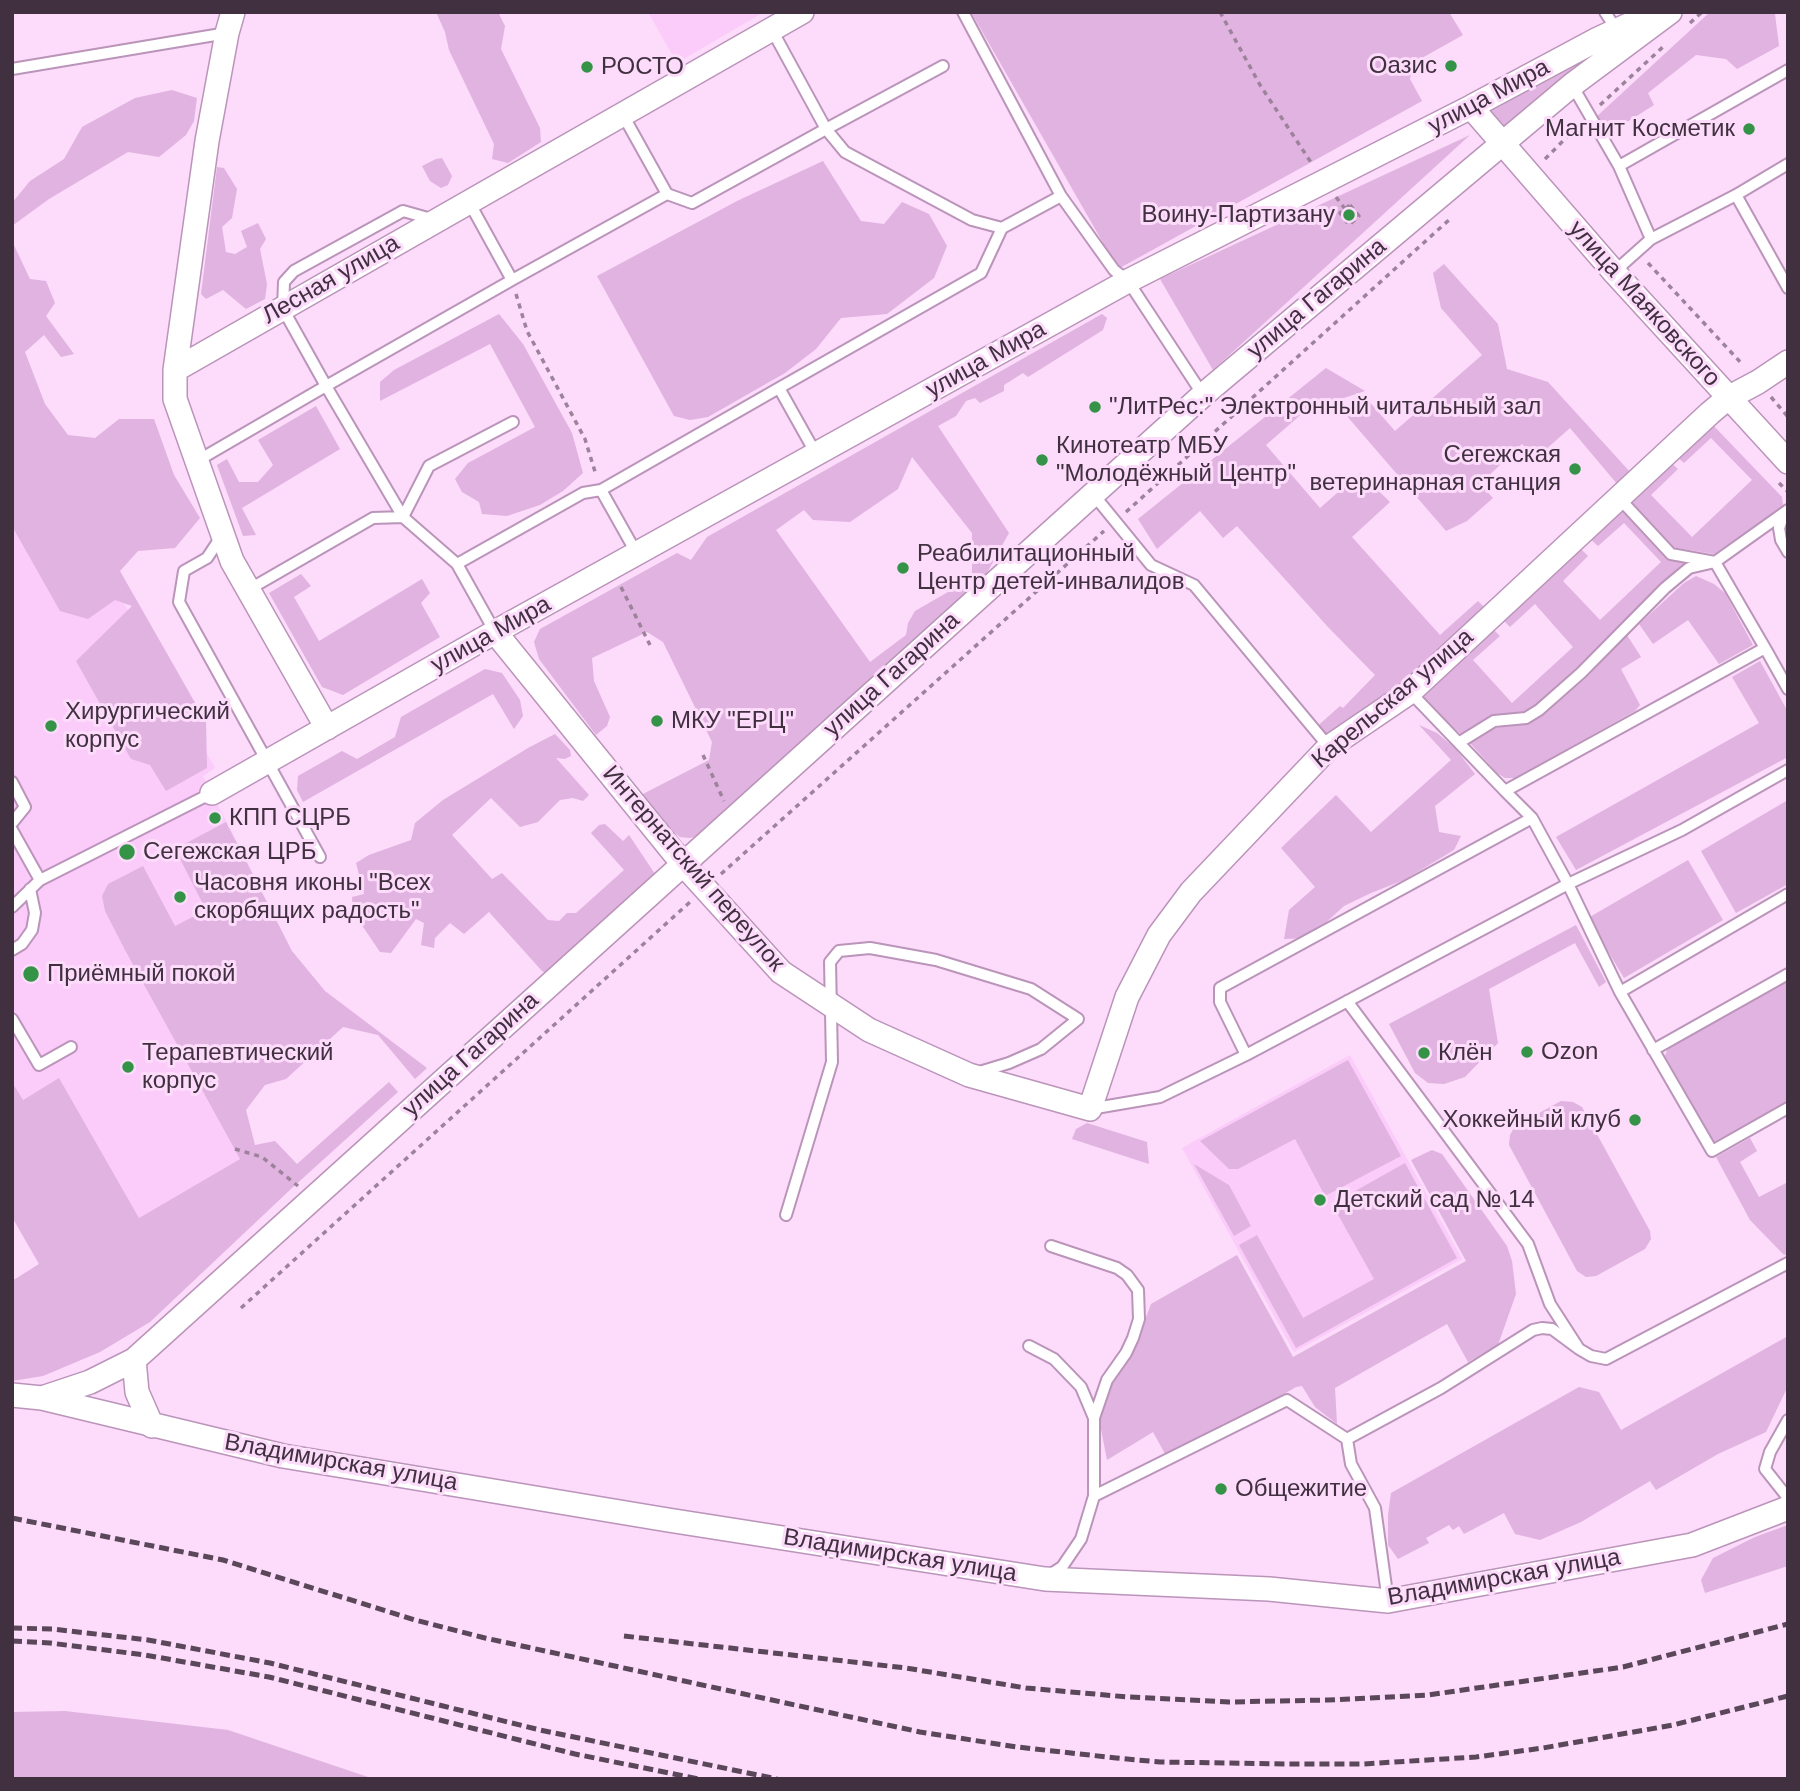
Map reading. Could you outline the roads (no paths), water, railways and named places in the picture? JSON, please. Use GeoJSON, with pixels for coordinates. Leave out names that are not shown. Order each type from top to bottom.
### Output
{"type":"FeatureCollection","features":[{"type":"Feature","properties":{"kind":"street","name":"Лесная улица"},"geometry":{"type":"LineString","coordinates":[[175,370],[802,12]]}},
{"type":"Feature","properties":{"kind":"street","name":"улица Мира"},"geometry":{"type":"LineString","coordinates":[[212,793],[495,632],[1128,281],[1471,107],[1610,21],[1657,12]]}},
{"type":"Feature","properties":{"kind":"street","name":"улица Гагарина"},"geometry":{"type":"LineString","coordinates":[[42,1398],[90,1382],[134,1360],[1203,395],[1572,85],[1676,21]]}},
{"type":"Feature","properties":{"kind":"street"},"geometry":{"type":"LineString","coordinates":[[230,22],[207,141],[175,370],[175,399],[232,561],[327,728]]}},
{"type":"Feature","properties":{"kind":"street","name":"улица Маяковского"},"geometry":{"type":"LineString","coordinates":[[1471,107],[1728,398],[1783,472]]}},
{"type":"Feature","properties":{"kind":"street","name":"Карельская улица"},"geometry":{"type":"LineString","coordinates":[[1090,1109],[1127,997],[1159,935],[1191,892],[1329,747],[1410,692],[1728,398],[1788,362]]}},
{"type":"Feature","properties":{"kind":"street","name":"Интернатский переулок"},"geometry":{"type":"LineString","coordinates":[[495,632],[683,864],[780,972],[869,1030],[969,1074],[1090,1109]]}},
{"type":"Feature","properties":{"kind":"street"},"geometry":{"type":"LineString","coordinates":[[134,1360],[137,1392],[152,1426]]}},
{"type":"Feature","properties":{"kind":"street","name":"Владимирская улица"},"geometry":{"type":"LineString","coordinates":[[12,1395],[42,1398],[283,1456],[1045,1579],[1269,1589],[1388,1601],[1692,1545],[1788,1508]]}},
{"type":"Feature","properties":{"kind":"lane"},"geometry":{"type":"LineString","coordinates":[[963,12],[1061,196],[1114,270],[1128,281],[1203,395]]}},
{"type":"Feature","properties":{"kind":"lane"},"geometry":{"type":"LineString","coordinates":[[12,69],[230,22]]}},
{"type":"Feature","properties":{"kind":"lane"},"geometry":{"type":"LineString","coordinates":[[772,30],[826,130],[845,152],[972,220],[1002,228]]}},
{"type":"Feature","properties":{"kind":"lane"},"geometry":{"type":"LineString","coordinates":[[623,115],[667,194],[692,203],[943,66]]}},
{"type":"Feature","properties":{"kind":"lane"},"geometry":{"type":"LineString","coordinates":[[1619,166],[1788,70]]}},
{"type":"Feature","properties":{"kind":"lane"},"geometry":{"type":"LineString","coordinates":[[1572,85],[1619,166],[1651,239]]}},
{"type":"Feature","properties":{"kind":"lane"},"geometry":{"type":"LineString","coordinates":[[1614,272],[1651,239],[1736,195],[1788,164]]}},
{"type":"Feature","properties":{"kind":"lane"},"geometry":{"type":"LineString","coordinates":[[197,461],[667,194]]}},
{"type":"Feature","properties":{"kind":"lane"},"geometry":{"type":"LineString","coordinates":[[1736,195],[1788,288]]}},
{"type":"Feature","properties":{"kind":"lane"},"geometry":{"type":"LineString","coordinates":[[457,564],[583,493],[601,490],[981,273],[1002,228],[1061,196]]}},
{"type":"Feature","properties":{"kind":"lane"},"geometry":{"type":"LineString","coordinates":[[469,201],[512,281]]}},
{"type":"Feature","properties":{"kind":"lane"},"geometry":{"type":"LineString","coordinates":[[283,309],[403,517],[457,564],[495,632]]}},
{"type":"Feature","properties":{"kind":"lane"},"geometry":{"type":"LineString","coordinates":[[779,388],[816,454]]}},
{"type":"Feature","properties":{"kind":"lane"},"geometry":{"type":"LineString","coordinates":[[403,517],[429,466],[513,422]]}},
{"type":"Feature","properties":{"kind":"lane"},"geometry":{"type":"LineString","coordinates":[[601,490],[637,554]]}},
{"type":"Feature","properties":{"kind":"lane"},"geometry":{"type":"LineString","coordinates":[[1093,494],[1151,565],[1195,585],[1329,747]]}},
{"type":"Feature","properties":{"kind":"lane"},"geometry":{"type":"LineString","coordinates":[[1619,498],[1671,554],[1715,562],[1788,689]]}},
{"type":"Feature","properties":{"kind":"lane"},"geometry":{"type":"LineString","coordinates":[[1460,742],[1494,721],[1526,718],[1539,710],[1689,568],[1715,562],[1786,512]]}},
{"type":"Feature","properties":{"kind":"lane"},"geometry":{"type":"LineString","coordinates":[[1786,512],[1779,528],[1781,540],[1788,551]]}},
{"type":"Feature","properties":{"kind":"lane"},"geometry":{"type":"LineString","coordinates":[[248,590],[373,518],[403,517]]}},
{"type":"Feature","properties":{"kind":"lane"},"geometry":{"type":"LineString","coordinates":[[223,535],[207,558],[184,571],[179,602],[320,857]]}},
{"type":"Feature","properties":{"kind":"lane"},"geometry":{"type":"LineString","coordinates":[[1505,790],[1765,649]]}},
{"type":"Feature","properties":{"kind":"lane"},"geometry":{"type":"LineString","coordinates":[[1410,692],[1532,818],[1568,884],[1620,992],[1712,1151],[1788,1108]]}},
{"type":"Feature","properties":{"kind":"lane"},"geometry":{"type":"LineString","coordinates":[[1090,1109],[1160,1097],[1246,1055],[1568,884],[1682,830],[1788,769]]}},
{"type":"Feature","properties":{"kind":"lane"},"geometry":{"type":"LineString","coordinates":[[12,782],[26,807],[12,823]]}},
{"type":"Feature","properties":{"kind":"lane"},"geometry":{"type":"LineString","coordinates":[[15,902],[40,880],[212,793]]}},
{"type":"Feature","properties":{"kind":"lane"},"geometry":{"type":"LineString","coordinates":[[1246,1055],[1220,1002],[1220,988],[1532,818]]}},
{"type":"Feature","properties":{"kind":"lane"},"geometry":{"type":"LineString","coordinates":[[12,830],[40,880]]}},
{"type":"Feature","properties":{"kind":"lane"},"geometry":{"type":"LineString","coordinates":[[12,950],[22,944],[32,930],[36,913],[30,889]]}},
{"type":"Feature","properties":{"kind":"lane"},"geometry":{"type":"LineString","coordinates":[[1620,992],[1788,894]]}},
{"type":"Feature","properties":{"kind":"lane"},"geometry":{"type":"LineString","coordinates":[[786,1215],[832,1062],[830,962],[839,951],[870,948],[936,960],[1031,989],[1078,1019],[1041,1049],[1009,1063],[969,1074]]}},
{"type":"Feature","properties":{"kind":"lane"},"geometry":{"type":"LineString","coordinates":[[1653,1049],[1788,974]]}},
{"type":"Feature","properties":{"kind":"lane"},"geometry":{"type":"LineString","coordinates":[[1347,1001],[1528,1244],[1550,1304],[1579,1349]]}},
{"type":"Feature","properties":{"kind":"lane"},"geometry":{"type":"LineString","coordinates":[[12,1018],[39,1065],[71,1047]]}},
{"type":"Feature","properties":{"kind":"lane"},"geometry":{"type":"LineString","coordinates":[[1045,1579],[1062,1567],[1081,1539],[1094,1496],[1094,1418],[1107,1380],[1126,1353],[1139,1320],[1138,1290],[1127,1276],[1117,1268],[1051,1246]]}},
{"type":"Feature","properties":{"kind":"lane"},"geometry":{"type":"LineString","coordinates":[[1348,1439],[1441,1388],[1533,1330],[1552,1329],[1591,1356],[1606,1359],[1788,1264]]}},
{"type":"Feature","properties":{"kind":"lane"},"geometry":{"type":"LineString","coordinates":[[1029,1346],[1054,1359],[1081,1387],[1094,1418]]}},
{"type":"Feature","properties":{"kind":"lane"},"geometry":{"type":"LineString","coordinates":[[1094,1496],[1286,1399],[1348,1439],[1352,1464],[1375,1508],[1388,1601]]}},
{"type":"Feature","properties":{"kind":"lane"},"geometry":{"type":"LineString","coordinates":[[1788,1420],[1770,1452],[1765,1469],[1788,1499]]}},
{"type":"Feature","properties":{"kind":"railway"},"geometry":{"type":"LineString","coordinates":[[12,1518],[223,1560],[415,1620],[485,1638],[920,1732],[1017,1747],[1116,1758],[1160,1762],[1363,1764],[1476,1757],[1673,1725],[1788,1696]]}},
{"type":"Feature","properties":{"kind":"railway"},"geometry":{"type":"LineString","coordinates":[[624,1636],[906,1668],[1026,1688],[1229,1702],[1428,1695],[1623,1667],[1788,1624]]}},
{"type":"Feature","properties":{"kind":"railway"},"geometry":{"type":"LineString","coordinates":[[12,1628],[52,1629],[148,1640],[270,1663],[540,1730],[777,1779]]}},
{"type":"Feature","properties":{"kind":"railway"},"geometry":{"type":"LineString","coordinates":[[12,1641],[145,1655],[269,1677],[575,1754],[699,1779]]}},
{"type":"Feature","properties":{"kind":"place","name":"Оазис"},"geometry":{"type":"Point","coordinates":[1451,66]}},
{"type":"Feature","properties":{"kind":"place","name":"РОСТО"},"geometry":{"type":"Point","coordinates":[587,67]}},
{"type":"Feature","properties":{"kind":"place","name":"Магнит Косметик"},"geometry":{"type":"Point","coordinates":[1749,129]}},
{"type":"Feature","properties":{"kind":"place","name":"Воину-Партизану"},"geometry":{"type":"Point","coordinates":[1349,215]}},
{"type":"Feature","properties":{"kind":"place","name":"\"ЛитРес:\" Электронный читальный зал"},"geometry":{"type":"Point","coordinates":[1095,407]}},
{"type":"Feature","properties":{"kind":"place","name":"Кинотеатр МБУ \"Молодёжный Центр\""},"geometry":{"type":"Point","coordinates":[1042,460]}},
{"type":"Feature","properties":{"kind":"place","name":"Сегежская ветеринарная станция"},"geometry":{"type":"Point","coordinates":[1575,469]}},
{"type":"Feature","properties":{"kind":"place","name":"Реабилитационный Центр детей-инвалидов"},"geometry":{"type":"Point","coordinates":[903,568]}},
{"type":"Feature","properties":{"kind":"place","name":"МКУ \"ЕРЦ\""},"geometry":{"type":"Point","coordinates":[657,721]}},
{"type":"Feature","properties":{"kind":"place","name":"Хирургический корпус"},"geometry":{"type":"Point","coordinates":[51,726]}},
{"type":"Feature","properties":{"kind":"place","name":"КПП СЦРБ"},"geometry":{"type":"Point","coordinates":[215,818]}},
{"type":"Feature","properties":{"kind":"place","name":"Сегежская ЦРБ"},"geometry":{"type":"Point","coordinates":[127,852]}},
{"type":"Feature","properties":{"kind":"place","name":"Часовня иконы \"Всех скорбящих радость\""},"geometry":{"type":"Point","coordinates":[180,897]}},
{"type":"Feature","properties":{"kind":"place","name":"Приёмный покой"},"geometry":{"type":"Point","coordinates":[31,974]}},
{"type":"Feature","properties":{"kind":"place","name":"Ozon"},"geometry":{"type":"Point","coordinates":[1527,1052]}},
{"type":"Feature","properties":{"kind":"place","name":"Клён"},"geometry":{"type":"Point","coordinates":[1424,1053]}},
{"type":"Feature","properties":{"kind":"place","name":"Терапевтический корпус"},"geometry":{"type":"Point","coordinates":[128,1067]}},
{"type":"Feature","properties":{"kind":"place","name":"Хоккейный клуб"},"geometry":{"type":"Point","coordinates":[1635,1120]}},
{"type":"Feature","properties":{"kind":"place","name":"Детский сад № 14"},"geometry":{"type":"Point","coordinates":[1320,1200]}},
{"type":"Feature","properties":{"kind":"place","name":"Общежитие"},"geometry":{"type":"Point","coordinates":[1221,1489]}}]}
